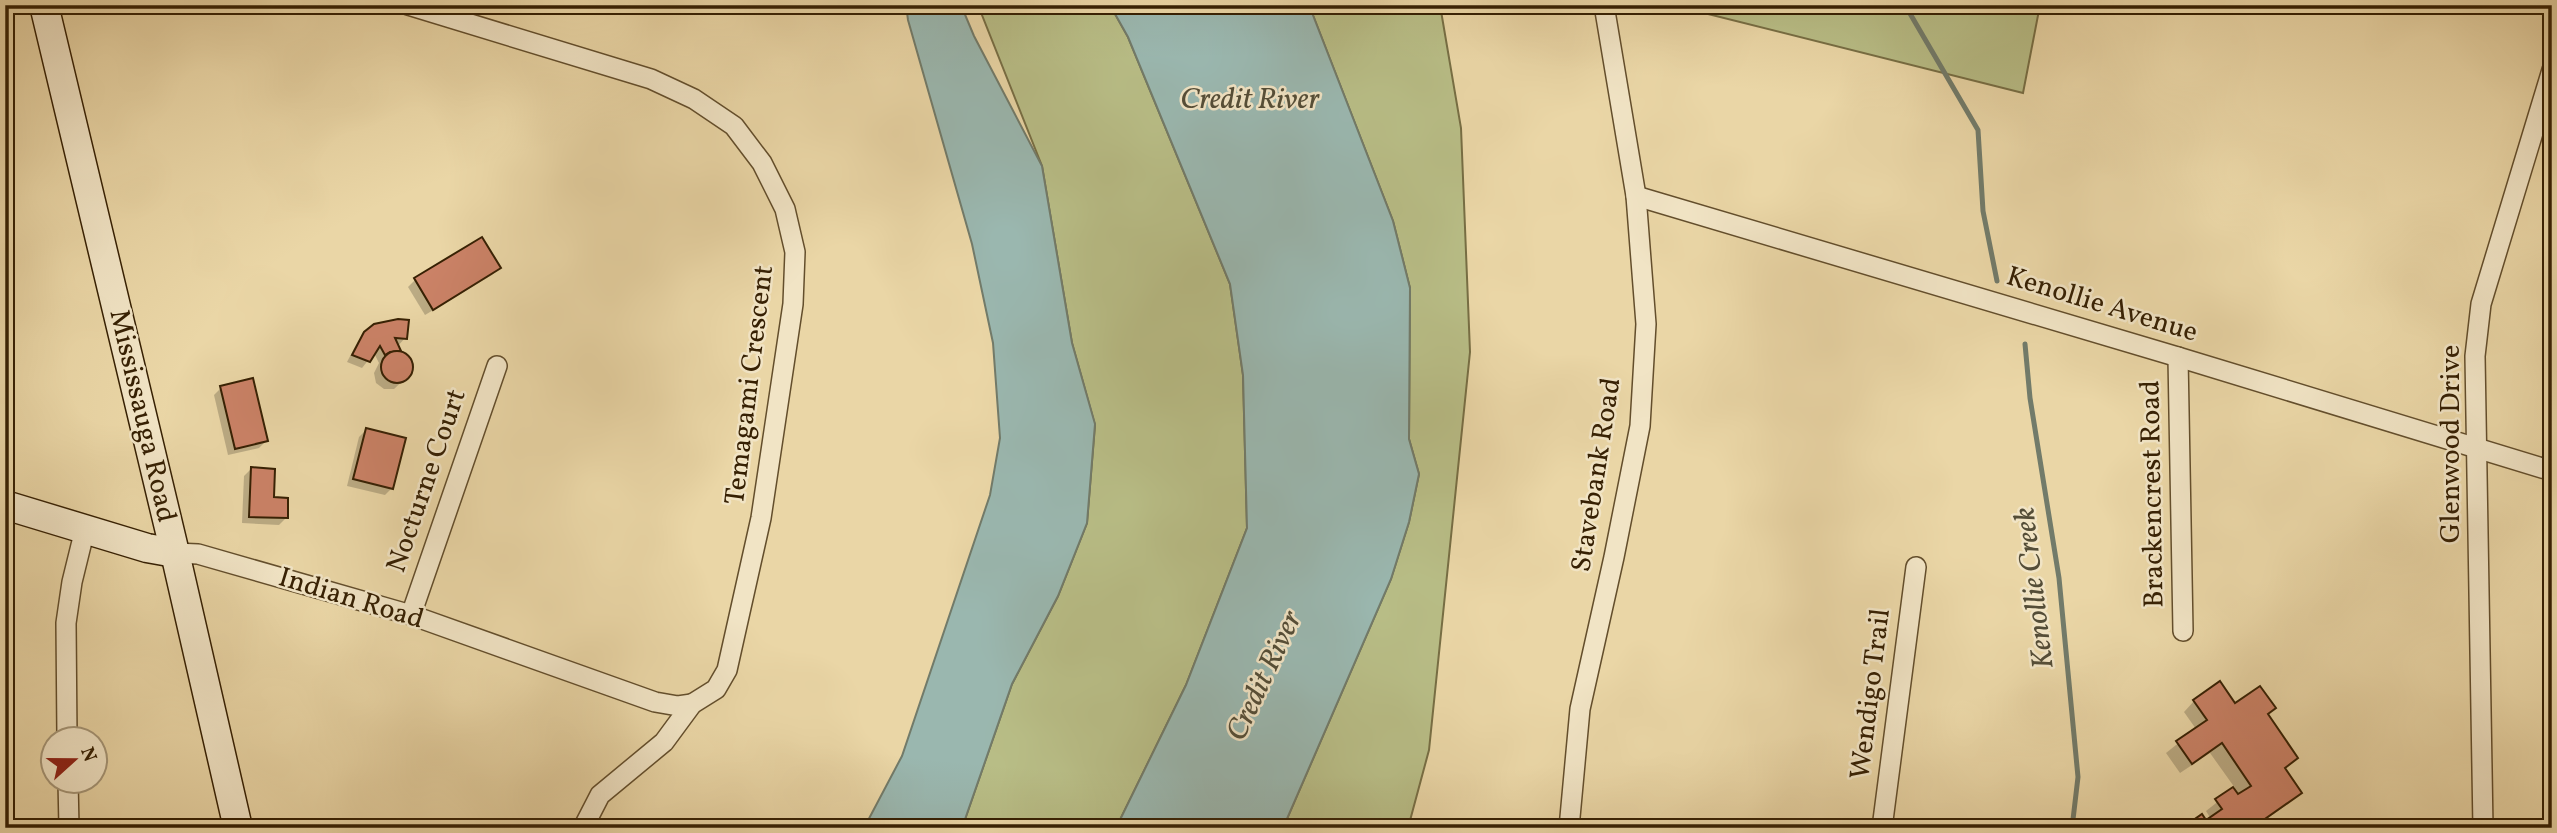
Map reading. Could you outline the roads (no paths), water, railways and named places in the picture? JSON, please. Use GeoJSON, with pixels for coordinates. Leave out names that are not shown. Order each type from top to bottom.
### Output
{"type":"FeatureCollection","features":[{"type":"Feature","properties":{"kind":"main road","name":"Mississauga Road"},"geometry":{"type":"LineString","coordinates":[[44,5],[238,828]]}},
{"type":"Feature","properties":{"kind":"main road","name":"Indian Road"},"geometry":{"type":"LineString","coordinates":[[5,505],[147,548],[175,552]]}},
{"type":"Feature","properties":{"kind":"street","name":"Temagami Crescent"},"geometry":{"type":"LineString","coordinates":[[408,5],[651,79],[694,99],[734,126],[762,163],[785,209],[795,253],[793,304],[761,518],[727,670],[716,689],[692,704],[664,742],[600,795],[583,828]]}},
{"type":"Feature","properties":{"kind":"street","name":"Stavebank Road"},"geometry":{"type":"LineString","coordinates":[[1569,828],[1580,709],[1640,426],[1646,324],[1636,196],[1604,5]]}},
{"type":"Feature","properties":{"kind":"street","name":"Glenwood Drive"},"geometry":{"type":"LineString","coordinates":[[2483,828],[2475,356],[2481,304],[2552,70]]}},
{"type":"Feature","properties":{"kind":"street","name":"Kenollie Avenue"},"geometry":{"type":"LineString","coordinates":[[1636,196],[2552,471]]}},
{"type":"Feature","properties":{"kind":"street","name":"Brackencrest Road"},"geometry":{"type":"LineString","coordinates":[[2178,357],[2183,631]]}},
{"type":"Feature","properties":{"kind":"street","name":"Nocturne Court"},"geometry":{"type":"LineString","coordinates":[[411,615],[496,366]]}},
{"type":"Feature","properties":{"kind":"street"},"geometry":{"type":"LineString","coordinates":[[68,724],[66,623],[72,582],[85,529]]}},
{"type":"Feature","properties":{"kind":"street","name":"Indian Road"},"geometry":{"type":"LineString","coordinates":[[175,552],[198,554],[411,615],[655,702],[678,706],[692,704]]}},
{"type":"Feature","properties":{"kind":"street","name":"Wendigo Trail"},"geometry":{"type":"LineString","coordinates":[[1882,828],[1916,567]]}},
{"type":"Feature","properties":{"kind":"street"},"geometry":{"type":"LineString","coordinates":[[68,794],[69,828]]}},
{"type":"Feature","properties":{"kind":"water"},"geometry":{"type":"Polygon","coordinates":[[[906,5],[961,5],[974,36],[1042,166],[1072,343],[1095,424],[1087,523],[1058,596],[1012,684],[962,828],[864,828],[902,756],[990,495],[1000,438],[993,343],[972,244],[906,5]]]}},
{"type":"Feature","properties":{"kind":"water","name":"Credit River"},"geometry":{"type":"Polygon","coordinates":[[[1110,5],[1309,5],[1393,221],[1410,288],[1409,439],[1419,474],[1409,522],[1391,579],[1283,828],[1116,828],[1186,685],[1247,528],[1243,375],[1230,284],[1128,37],[1110,5]]]}},
{"type":"Feature","properties":{"kind":"waterway","name":"Kenollie Creek"},"geometry":{"type":"LineString","coordinates":[[1905,5],[1978,130],[1983,211],[1997,281]]}},
{"type":"Feature","properties":{"kind":"waterway","name":"Kenollie Creek"},"geometry":{"type":"LineString","coordinates":[[2025,344],[2030,398],[2059,578],[2078,777],[2072,828]]}}]}
